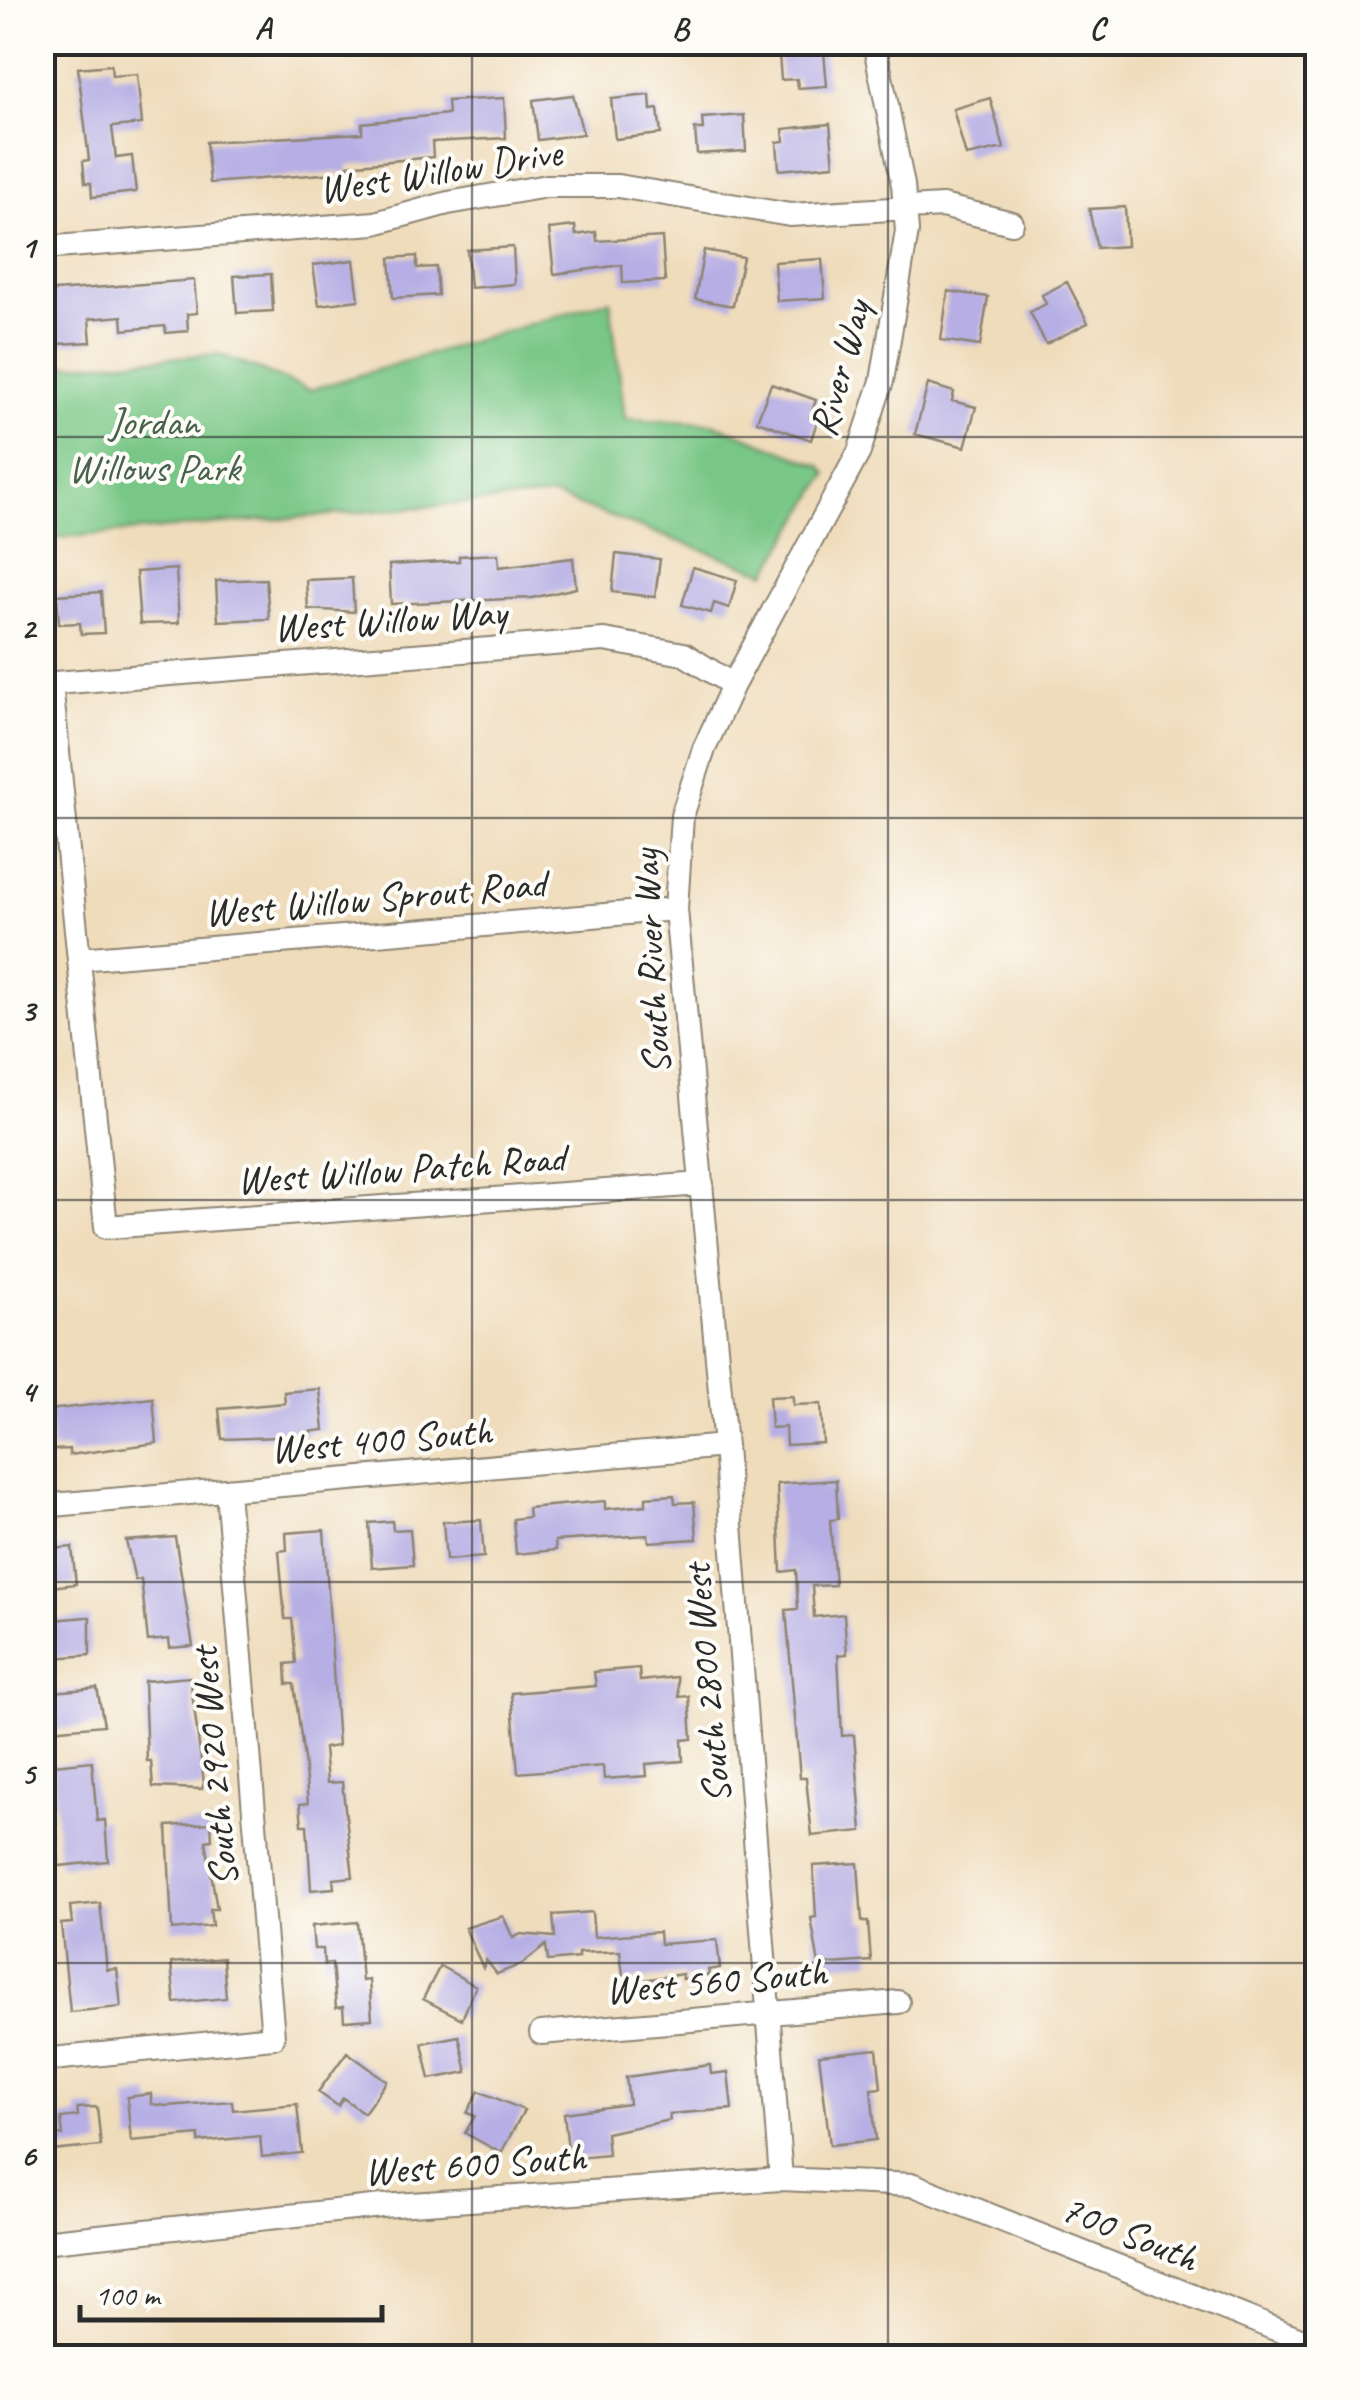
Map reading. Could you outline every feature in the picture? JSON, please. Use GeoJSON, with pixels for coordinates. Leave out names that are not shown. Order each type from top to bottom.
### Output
{"type":"FeatureCollection","features":[{"type":"Feature","properties":{"kind":"street","name":"River Way"},"geometry":{"type":"LineString","coordinates":[[733,685],[859,452],[882,381],[906,207],[874,42]]}},
{"type":"Feature","properties":{"kind":"street","name":"West Willow Drive"},"geometry":{"type":"LineString","coordinates":[[44,248],[375,223],[448,202],[546,186],[618,186],[790,216],[942,206],[1012,224]]}},
{"type":"Feature","properties":{"kind":"street"},"geometry":{"type":"LineString","coordinates":[[42,206],[44,248]]}},
{"type":"Feature","properties":{"kind":"street","name":"West Willow Way"},"geometry":{"type":"LineString","coordinates":[[47,684],[604,640],[684,654],[733,685]]}},
{"type":"Feature","properties":{"kind":"street"},"geometry":{"type":"LineString","coordinates":[[47,684],[79,960]]}},
{"type":"Feature","properties":{"kind":"street","name":"South River Way"},"geometry":{"type":"LineString","coordinates":[[702,1184],[676,908],[682,816],[704,749],[733,685]]}},
{"type":"Feature","properties":{"kind":"street","name":"West Willow Sprout Road"},"geometry":{"type":"LineString","coordinates":[[79,960],[676,908]]}},
{"type":"Feature","properties":{"kind":"street","name":"West Willow Patch Road"},"geometry":{"type":"LineString","coordinates":[[79,960],[106,1227],[702,1184]]}},
{"type":"Feature","properties":{"kind":"street","name":"South 2800 West"},"geometry":{"type":"LineString","coordinates":[[702,1184],[781,2179]]}},
{"type":"Feature","properties":{"kind":"street","name":"West 400 South"},"geometry":{"type":"LineString","coordinates":[[42,1506],[725,1446]]}},
{"type":"Feature","properties":{"kind":"street","name":"South 2920 West"},"geometry":{"type":"LineString","coordinates":[[42,2060],[273,2037],[227,1491]]}},
{"type":"Feature","properties":{"kind":"street","name":"West 560 South"},"geometry":{"type":"LineString","coordinates":[[541,2033],[898,2002]]}},
{"type":"Feature","properties":{"kind":"street","name":"West 600 South"},"geometry":{"type":"LineString","coordinates":[[42,2242],[382,2206],[781,2179],[914,2185]]}},
{"type":"Feature","properties":{"kind":"street","name":"700 South"},"geometry":{"type":"LineString","coordinates":[[914,2185],[1318,2346]]}},
{"type":"Feature","properties":{"kind":"green space","name":"Jordan Willows Park"},"geometry":{"type":"Polygon","coordinates":[[[610,300],[625,419],[712,423],[821,466],[827,474],[767,573],[553,496],[43,539],[43,367],[219,354],[310,390],[610,300]]]}},
{"type":"Feature","properties":{"kind":"building"},"geometry":{"type":"Polygon","coordinates":[[[778,42],[805,42],[806,54],[824,52],[827,86],[798,88],[797,79],[781,80],[778,42]]]}},
{"type":"Feature","properties":{"kind":"building"},"geometry":{"type":"Polygon","coordinates":[[[111,65],[112,76],[137,74],[142,124],[112,127],[116,158],[132,156],[136,192],[92,197],[91,183],[85,183],[83,161],[89,160],[78,68],[111,65]]]}},
{"type":"Feature","properties":{"kind":"building"},"geometry":{"type":"Polygon","coordinates":[[[573,95],[583,134],[538,140],[533,100],[573,95]]]}},
{"type":"Feature","properties":{"kind":"building"},"geometry":{"type":"Polygon","coordinates":[[[650,95],[651,110],[658,109],[661,134],[615,139],[611,99],[650,95]]]}},
{"type":"Feature","properties":{"kind":"building"},"geometry":{"type":"Polygon","coordinates":[[[504,98],[506,138],[432,142],[433,157],[348,165],[348,172],[210,183],[206,142],[362,133],[362,123],[448,114],[447,101],[504,98]]]}},
{"type":"Feature","properties":{"kind":"building"},"geometry":{"type":"Polygon","coordinates":[[[990,98],[1004,148],[966,156],[953,109],[990,98]]]}},
{"type":"Feature","properties":{"kind":"building"},"geometry":{"type":"Polygon","coordinates":[[[744,115],[746,151],[697,154],[695,129],[703,129],[702,118],[744,115]]]}},
{"type":"Feature","properties":{"kind":"building"},"geometry":{"type":"Polygon","coordinates":[[[830,124],[834,165],[779,170],[777,142],[784,141],[783,129],[830,124]]]}},
{"type":"Feature","properties":{"kind":"building"},"geometry":{"type":"Polygon","coordinates":[[[1125,207],[1127,246],[1097,248],[1089,209],[1125,207]]]}},
{"type":"Feature","properties":{"kind":"building"},"geometry":{"type":"Polygon","coordinates":[[[575,226],[576,235],[596,232],[597,241],[662,237],[665,281],[623,283],[622,265],[554,274],[549,229],[575,226]]]}},
{"type":"Feature","properties":{"kind":"building"},"geometry":{"type":"Polygon","coordinates":[[[513,247],[515,284],[470,288],[467,250],[513,247]]]}},
{"type":"Feature","properties":{"kind":"building"},"geometry":{"type":"Polygon","coordinates":[[[704,250],[743,257],[733,306],[695,299],[704,250]]]}},
{"type":"Feature","properties":{"kind":"building"},"geometry":{"type":"Polygon","coordinates":[[[417,256],[417,268],[436,267],[438,295],[393,298],[390,258],[417,256]]]}},
{"type":"Feature","properties":{"kind":"building"},"geometry":{"type":"Polygon","coordinates":[[[822,259],[825,298],[777,301],[774,262],[822,259]]]}},
{"type":"Feature","properties":{"kind":"building"},"geometry":{"type":"Polygon","coordinates":[[[354,260],[359,300],[319,305],[313,265],[354,260]]]}},
{"type":"Feature","properties":{"kind":"building"},"geometry":{"type":"Polygon","coordinates":[[[271,274],[273,311],[237,313],[234,276],[271,274]]]}},
{"type":"Feature","properties":{"kind":"building"},"geometry":{"type":"Polygon","coordinates":[[[194,280],[197,313],[187,314],[188,331],[166,333],[165,326],[123,330],[122,316],[89,319],[91,342],[42,345],[42,292],[194,280]]]}},
{"type":"Feature","properties":{"kind":"building"},"geometry":{"type":"Polygon","coordinates":[[[1067,282],[1088,323],[1046,344],[1030,312],[1046,304],[1042,295],[1067,282]]]}},
{"type":"Feature","properties":{"kind":"building"},"geometry":{"type":"Polygon","coordinates":[[[948,291],[988,297],[980,346],[941,340],[948,291]]]}},
{"type":"Feature","properties":{"kind":"building"},"geometry":{"type":"Polygon","coordinates":[[[771,384],[816,400],[810,417],[818,419],[811,440],[757,421],[771,384]]]}},
{"type":"Feature","properties":{"kind":"building"},"geometry":{"type":"Polygon","coordinates":[[[928,384],[954,392],[952,401],[976,407],[965,447],[915,434],[928,384]]]}},
{"type":"Feature","properties":{"kind":"building"},"geometry":{"type":"Polygon","coordinates":[[[498,554],[499,567],[573,558],[576,588],[532,598],[391,604],[389,565],[459,561],[459,556],[498,554]]]}},
{"type":"Feature","properties":{"kind":"building"},"geometry":{"type":"Polygon","coordinates":[[[616,554],[660,559],[655,597],[612,592],[616,554]]]}},
{"type":"Feature","properties":{"kind":"building"},"geometry":{"type":"Polygon","coordinates":[[[693,567],[737,580],[729,608],[714,603],[711,613],[682,605],[693,567]]]}},
{"type":"Feature","properties":{"kind":"building"},"geometry":{"type":"Polygon","coordinates":[[[176,569],[179,623],[140,624],[136,572],[176,569]]]}},
{"type":"Feature","properties":{"kind":"building"},"geometry":{"type":"Polygon","coordinates":[[[352,578],[354,612],[308,609],[306,580],[352,578]]]}},
{"type":"Feature","properties":{"kind":"building"},"geometry":{"type":"Polygon","coordinates":[[[266,579],[269,619],[218,621],[216,581],[266,579]]]}},
{"type":"Feature","properties":{"kind":"building"},"geometry":{"type":"Polygon","coordinates":[[[101,592],[104,633],[81,634],[80,623],[59,624],[57,595],[101,592]]]}},
{"type":"Feature","properties":{"kind":"building"},"geometry":{"type":"Polygon","coordinates":[[[320,1389],[324,1430],[307,1432],[308,1436],[222,1439],[219,1409],[285,1403],[284,1392],[320,1389]]]}},
{"type":"Feature","properties":{"kind":"building"},"geometry":{"type":"Polygon","coordinates":[[[793,1396],[793,1405],[821,1404],[823,1443],[786,1445],[785,1427],[771,1428],[769,1397],[793,1396]]]}},
{"type":"Feature","properties":{"kind":"building"},"geometry":{"type":"Polygon","coordinates":[[[153,1398],[157,1443],[69,1455],[69,1449],[52,1450],[48,1410],[153,1398]]]}},
{"type":"Feature","properties":{"kind":"building"},"geometry":{"type":"Polygon","coordinates":[[[836,1480],[838,1519],[830,1520],[835,1585],[812,1586],[814,1617],[844,1614],[847,1654],[838,1655],[842,1736],[854,1735],[862,1831],[812,1836],[806,1778],[800,1778],[786,1610],[798,1609],[796,1570],[781,1572],[777,1484],[836,1480]]]}},
{"type":"Feature","properties":{"kind":"building"},"geometry":{"type":"Polygon","coordinates":[[[674,1495],[675,1503],[694,1502],[697,1539],[649,1542],[648,1535],[555,1541],[556,1550],[516,1554],[513,1519],[529,1517],[528,1508],[605,1501],[605,1509],[646,1505],[646,1497],[674,1495]]]}},
{"type":"Feature","properties":{"kind":"building"},"geometry":{"type":"Polygon","coordinates":[[[481,1520],[484,1557],[446,1560],[443,1522],[481,1520]]]}},
{"type":"Feature","properties":{"kind":"building"},"geometry":{"type":"Polygon","coordinates":[[[392,1521],[393,1530],[410,1529],[413,1565],[372,1568],[369,1523],[392,1521]]]}},
{"type":"Feature","properties":{"kind":"building"},"geometry":{"type":"Polygon","coordinates":[[[324,1530],[338,1746],[324,1748],[327,1783],[342,1782],[353,1877],[333,1879],[334,1888],[311,1890],[307,1825],[302,1825],[300,1804],[308,1803],[304,1759],[294,1684],[287,1684],[286,1664],[296,1663],[292,1619],[285,1619],[279,1551],[287,1550],[286,1533],[324,1530]]]}},
{"type":"Feature","properties":{"kind":"building"},"geometry":{"type":"Polygon","coordinates":[[[175,1537],[193,1646],[170,1648],[169,1639],[148,1641],[141,1579],[135,1580],[126,1541],[175,1537]]]}},
{"type":"Feature","properties":{"kind":"building"},"geometry":{"type":"Polygon","coordinates":[[[72,1547],[76,1584],[42,1588],[42,1550],[72,1547]]]}},
{"type":"Feature","properties":{"kind":"building"},"geometry":{"type":"Polygon","coordinates":[[[90,1617],[90,1655],[42,1659],[42,1621],[90,1617]]]}},
{"type":"Feature","properties":{"kind":"building"},"geometry":{"type":"Polygon","coordinates":[[[639,1668],[640,1681],[677,1677],[679,1697],[689,1696],[692,1739],[682,1740],[683,1761],[646,1764],[647,1776],[604,1779],[603,1766],[518,1773],[511,1693],[596,1686],[594,1672],[639,1668]]]}},
{"type":"Feature","properties":{"kind":"building"},"geometry":{"type":"Polygon","coordinates":[[[190,1677],[202,1789],[153,1787],[151,1761],[147,1761],[144,1681],[190,1677]]]}},
{"type":"Feature","properties":{"kind":"building"},"geometry":{"type":"Polygon","coordinates":[[[97,1688],[104,1725],[51,1730],[49,1708],[42,1709],[42,1693],[97,1688]]]}},
{"type":"Feature","properties":{"kind":"building"},"geometry":{"type":"Polygon","coordinates":[[[92,1761],[97,1821],[105,1820],[108,1861],[59,1866],[53,1765],[92,1761]]]}},
{"type":"Feature","properties":{"kind":"building"},"geometry":{"type":"Polygon","coordinates":[[[211,1823],[212,1840],[206,1841],[217,1909],[210,1909],[212,1926],[172,1930],[167,1826],[211,1823]]]}},
{"type":"Feature","properties":{"kind":"building"},"geometry":{"type":"Polygon","coordinates":[[[858,1863],[862,1922],[868,1922],[871,1961],[819,1965],[811,1918],[816,1917],[813,1866],[858,1863]]]}},
{"type":"Feature","properties":{"kind":"building"},"geometry":{"type":"Polygon","coordinates":[[[100,1903],[107,1970],[117,1969],[121,2007],[70,2012],[61,1924],[72,1923],[70,1906],[100,1903]]]}},
{"type":"Feature","properties":{"kind":"building"},"geometry":{"type":"Polygon","coordinates":[[[592,1912],[594,1937],[659,1932],[660,1944],[717,1940],[720,1968],[708,1970],[709,1975],[682,1979],[682,1974],[624,1983],[620,1951],[578,1953],[578,1958],[548,1961],[546,1945],[522,1964],[497,1974],[486,1960],[483,1968],[465,1928],[503,1916],[513,1938],[521,1934],[555,1937],[553,1915],[592,1912]]]}},
{"type":"Feature","properties":{"kind":"building"},"geometry":{"type":"Polygon","coordinates":[[[357,1922],[362,1981],[369,1980],[372,2019],[344,2021],[343,2007],[336,2008],[332,1963],[324,1964],[323,1949],[314,1949],[312,1926],[357,1922]]]}},
{"type":"Feature","properties":{"kind":"building"},"geometry":{"type":"Polygon","coordinates":[[[223,1958],[226,1998],[175,2003],[171,1963],[223,1958]]]}},
{"type":"Feature","properties":{"kind":"building"},"geometry":{"type":"Polygon","coordinates":[[[440,1966],[476,1986],[462,2019],[423,1999],[440,1966]]]}},
{"type":"Feature","properties":{"kind":"building"},"geometry":{"type":"Polygon","coordinates":[[[459,2036],[467,2072],[430,2079],[422,2043],[459,2036]]]}},
{"type":"Feature","properties":{"kind":"building"},"geometry":{"type":"Polygon","coordinates":[[[877,2049],[881,2088],[871,2089],[876,2140],[830,2145],[819,2055],[877,2049]]]}},
{"type":"Feature","properties":{"kind":"building"},"geometry":{"type":"Polygon","coordinates":[[[347,2052],[387,2081],[364,2113],[343,2098],[338,2106],[318,2092],[347,2052]]]}},
{"type":"Feature","properties":{"kind":"building"},"geometry":{"type":"Polygon","coordinates":[[[710,2065],[711,2074],[728,2072],[732,2109],[669,2114],[670,2120],[606,2133],[608,2155],[569,2159],[564,2113],[629,2104],[626,2077],[710,2065]]]}},
{"type":"Feature","properties":{"kind":"building"},"geometry":{"type":"Polygon","coordinates":[[[479,2091],[524,2110],[501,2153],[465,2133],[475,2116],[467,2113],[479,2091]]]}},
{"type":"Feature","properties":{"kind":"building"},"geometry":{"type":"Polygon","coordinates":[[[151,2094],[151,2104],[166,2106],[232,2101],[233,2110],[297,2104],[302,2153],[262,2157],[260,2136],[199,2142],[199,2135],[131,2141],[127,2097],[151,2094]]]}},
{"type":"Feature","properties":{"kind":"building"},"geometry":{"type":"Polygon","coordinates":[[[97,2107],[101,2146],[42,2152],[42,2132],[63,2136],[61,2118],[78,2116],[77,2108],[97,2107]]]}}]}
